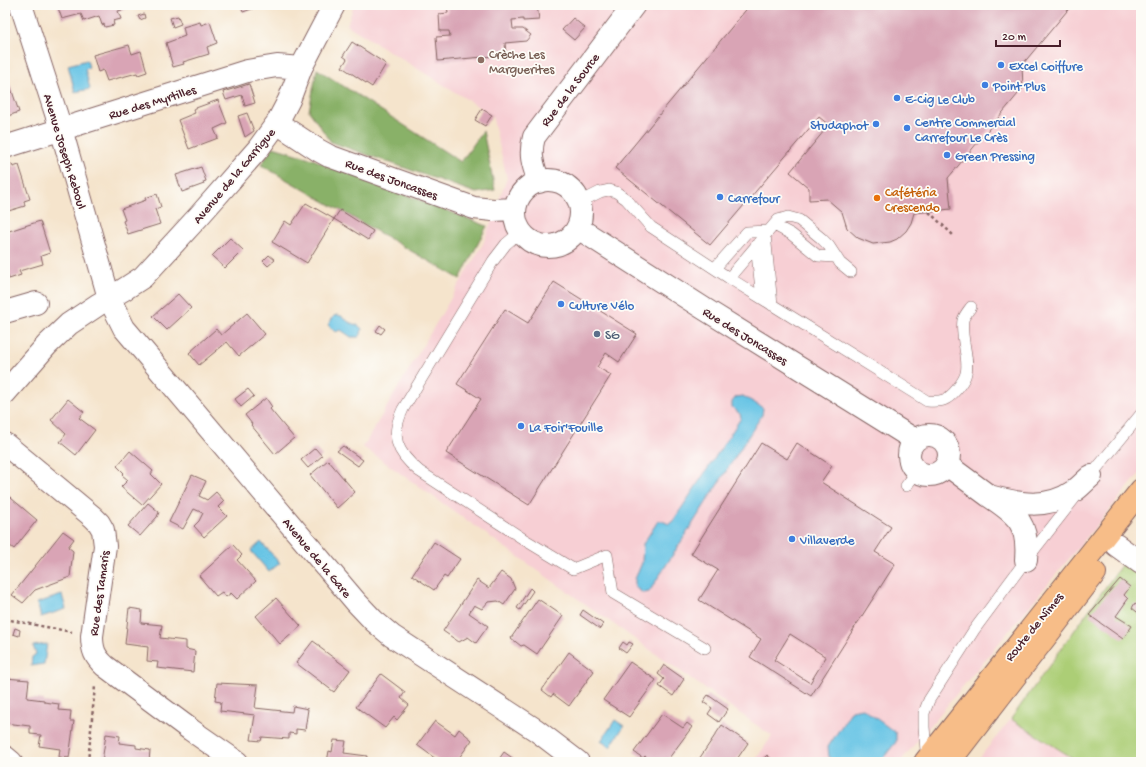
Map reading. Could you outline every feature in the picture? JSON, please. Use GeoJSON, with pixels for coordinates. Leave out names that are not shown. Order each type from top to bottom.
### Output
{"type":"FeatureCollection","features":[{"type":"Feature","properties":{"kind":"main road","name":"Route de Nîmes"},"geometry":{"type":"LineString","coordinates":[[926,760],[1141,490]]}},
{"type":"Feature","properties":{"kind":"main road","name":"Route de Nîmes"},"geometry":{"type":"LineString","coordinates":[[949,762],[1141,514]]}},
{"type":"Feature","properties":{"kind":"street","name":"Avenue Joseph Reboul"},"geometry":{"type":"LineString","coordinates":[[21,5],[61,129],[109,298]]}},
{"type":"Feature","properties":{"kind":"street","name":"Avenue de la Garrigue"},"geometry":{"type":"LineString","coordinates":[[5,393],[47,345],[70,324],[143,277],[258,149],[277,123],[289,100],[301,68],[334,5]]}},
{"type":"Feature","properties":{"kind":"street","name":"Rue de la Source"},"geometry":{"type":"LineString","coordinates":[[539,182],[532,159],[531,148],[534,137],[634,5]]}},
{"type":"Feature","properties":{"kind":"street","name":"Rue des Myrtilles"},"geometry":{"type":"LineString","coordinates":[[5,147],[247,72],[276,66],[301,68]]}},
{"type":"Feature","properties":{"kind":"street","name":"Rue des Joncasses"},"geometry":{"type":"LineString","coordinates":[[277,123],[329,156],[474,208],[515,210]]}},
{"type":"Feature","properties":{"kind":"street"},"geometry":{"type":"LineString","coordinates":[[548,180],[559,182],[567,186],[575,193],[580,202],[581,215],[578,228],[573,237],[565,242],[556,246],[547,247],[537,245],[527,240],[520,232],[515,217],[515,210],[518,200],[523,192],[530,186],[548,180]]}},
{"type":"Feature","properties":{"kind":"street","name":"Rue des Joncasses"},"geometry":{"type":"LineString","coordinates":[[578,228],[915,440]]}},
{"type":"Feature","properties":{"kind":"street","name":"Avenue de la Gare"},"geometry":{"type":"LineString","coordinates":[[109,298],[124,328],[356,602],[374,621],[392,636],[536,730],[578,762]]}},
{"type":"Feature","properties":{"kind":"street"},"geometry":{"type":"LineString","coordinates":[[5,312],[36,303]]}},
{"type":"Feature","properties":{"kind":"street"},"geometry":{"type":"LineString","coordinates":[[926,434],[938,436],[943,440],[949,452],[947,465],[937,474],[923,474],[912,479],[908,456],[911,444],[920,436],[926,434]]}},
{"type":"Feature","properties":{"kind":"street","name":"Rue des Tamaris"},"geometry":{"type":"LineString","coordinates":[[5,444],[93,517],[103,530],[105,546],[92,636],[94,653],[98,659]]}},
{"type":"Feature","properties":{"kind":"street"},"geometry":{"type":"LineString","coordinates":[[947,465],[1007,508],[1019,519],[1024,530],[1027,544],[1026,560]]}},
{"type":"Feature","properties":{"kind":"street"},"geometry":{"type":"LineString","coordinates":[[989,496],[1015,503],[1038,505],[1057,500],[1074,491],[1090,476]]}},
{"type":"Feature","properties":{"kind":"street"},"geometry":{"type":"LineString","coordinates":[[1116,545],[1141,563]]}},
{"type":"Feature","properties":{"kind":"street"},"geometry":{"type":"LineString","coordinates":[[98,659],[105,666],[191,730],[237,762]]}},
{"type":"Feature","properties":{"kind":"street"},"geometry":{"type":"LineString","coordinates":[[5,757],[11,762]]}},
{"type":"Feature","properties":{"kind":"lane"},"geometry":{"type":"LineString","coordinates":[[580,202],[600,192],[609,190],[616,192],[626,199],[651,227],[729,278],[927,401],[939,402],[950,397],[960,385],[966,373],[962,329],[964,318],[971,307]]}},
{"type":"Feature","properties":{"kind":"lane"},"geometry":{"type":"LineString","coordinates":[[729,278],[778,220],[788,217],[799,220],[822,238],[840,263],[851,272]]}},
{"type":"Feature","properties":{"kind":"lane"},"geometry":{"type":"LineString","coordinates":[[715,268],[747,232],[769,230],[791,234],[818,256],[836,257]]}},
{"type":"Feature","properties":{"kind":"lane"},"geometry":{"type":"LineString","coordinates":[[769,230],[772,305]]}},
{"type":"Feature","properties":{"kind":"lane"},"geometry":{"type":"LineString","coordinates":[[520,232],[506,244],[493,261],[403,409],[398,418],[396,429],[398,448],[403,457],[419,471],[525,540],[573,569],[607,555],[613,593],[705,648]]}},
{"type":"Feature","properties":{"kind":"lane"},"geometry":{"type":"LineString","coordinates":[[756,245],[762,298]]}},
{"type":"Feature","properties":{"kind":"lane"},"geometry":{"type":"LineString","coordinates":[[926,760],[924,713],[929,700],[974,630],[1026,560],[1066,510],[1090,476],[1141,414]]}},
{"type":"Feature","properties":{"kind":"path"},"geometry":{"type":"LineString","coordinates":[[929,212],[954,236]]}},
{"type":"Feature","properties":{"kind":"path"},"geometry":{"type":"LineString","coordinates":[[5,619],[92,636]]}},
{"type":"Feature","properties":{"kind":"path"},"geometry":{"type":"LineString","coordinates":[[88,762],[98,659]]}},
{"type":"Feature","properties":{"kind":"shaded area"},"geometry":{"type":"Polygon","coordinates":[[[354,5],[1141,5],[1141,472],[900,762],[754,762],[772,736],[363,447],[483,244],[507,178],[492,115],[347,25],[354,5]]]}},
{"type":"Feature","properties":{"kind":"shaded area"},"geometry":{"type":"Polygon","coordinates":[[[1011,719],[1079,762],[976,762],[1011,719]]]}},
{"type":"Feature","properties":{"kind":"green space"},"geometry":{"type":"Polygon","coordinates":[[[317,69],[461,162],[483,131],[495,190],[476,193],[331,142],[309,111],[317,69]]]}},
{"type":"Feature","properties":{"kind":"green space"},"geometry":{"type":"Polygon","coordinates":[[[273,147],[307,157],[487,226],[460,279],[261,165],[273,147]]]}},
{"type":"Feature","properties":{"kind":"green space"},"geometry":{"type":"Polygon","coordinates":[[[1122,564],[1141,577],[1141,762],[1079,762],[1011,719],[1122,564]]]}},
{"type":"Feature","properties":{"kind":"water"},"geometry":{"type":"Polygon","coordinates":[[[87,60],[89,68],[85,69],[90,89],[75,92],[68,65],[87,60]]]}},
{"type":"Feature","properties":{"kind":"water"},"geometry":{"type":"Polygon","coordinates":[[[337,315],[362,329],[359,337],[351,337],[341,330],[335,332],[328,325],[334,316],[337,315]]]}},
{"type":"Feature","properties":{"kind":"water"},"geometry":{"type":"Polygon","coordinates":[[[743,396],[763,408],[762,415],[649,592],[643,593],[635,587],[635,579],[642,563],[643,544],[658,521],[669,524],[673,521],[741,418],[740,414],[732,407],[732,402],[736,397],[743,396]]]}},
{"type":"Feature","properties":{"kind":"water"},"geometry":{"type":"Polygon","coordinates":[[[261,542],[280,563],[269,572],[251,551],[261,542]]]}},
{"type":"Feature","properties":{"kind":"water"},"geometry":{"type":"Polygon","coordinates":[[[62,595],[66,609],[41,617],[37,603],[62,595]]]}},
{"type":"Feature","properties":{"kind":"water"},"geometry":{"type":"Polygon","coordinates":[[[47,644],[44,664],[31,666],[32,657],[36,654],[33,646],[47,644]]]}},
{"type":"Feature","properties":{"kind":"water"},"geometry":{"type":"Polygon","coordinates":[[[862,708],[896,733],[896,742],[880,762],[835,762],[829,757],[828,747],[852,710],[862,708]]]}},
{"type":"Feature","properties":{"kind":"water"},"geometry":{"type":"Polygon","coordinates":[[[615,720],[624,726],[610,747],[601,741],[615,720]]]}},
{"type":"Feature","properties":{"kind":"building"},"geometry":{"type":"Polygon","coordinates":[[[57,5],[132,5],[133,7],[118,11],[121,19],[113,21],[114,25],[105,27],[104,24],[102,25],[99,16],[84,21],[81,14],[62,19],[57,5]]]}},
{"type":"Feature","properties":{"kind":"building"},"geometry":{"type":"Polygon","coordinates":[[[240,5],[263,5],[243,12],[240,5]]]}},
{"type":"Feature","properties":{"kind":"building"},"geometry":{"type":"Polygon","coordinates":[[[447,5],[537,5],[539,20],[512,20],[513,29],[523,29],[531,35],[526,41],[505,43],[506,55],[438,61],[436,37],[450,36],[449,31],[440,31],[439,14],[448,13],[447,5]]]}},
{"type":"Feature","properties":{"kind":"building","name":"Centre Commercial Carrefour Le Crès"},"geometry":{"type":"Polygon","coordinates":[[[750,5],[1072,5],[1022,65],[1023,88],[948,178],[951,209],[914,213],[911,223],[906,231],[897,239],[890,242],[873,244],[858,238],[847,228],[842,212],[827,199],[809,200],[809,188],[790,172],[829,125],[819,117],[710,245],[615,168],[750,5]]]}},
{"type":"Feature","properties":{"kind":"building"},"geometry":{"type":"Polygon","coordinates":[[[144,14],[145,18],[140,20],[138,16],[144,14]]]}},
{"type":"Feature","properties":{"kind":"building"},"geometry":{"type":"Polygon","coordinates":[[[178,16],[181,24],[173,27],[170,18],[178,16]]]}},
{"type":"Feature","properties":{"kind":"building"},"geometry":{"type":"Polygon","coordinates":[[[573,18],[585,28],[574,40],[562,30],[573,18]]]}},
{"type":"Feature","properties":{"kind":"building"},"geometry":{"type":"Polygon","coordinates":[[[200,22],[201,25],[210,22],[217,43],[207,47],[209,54],[183,62],[184,64],[173,67],[166,43],[185,36],[183,27],[200,22]]]}},
{"type":"Feature","properties":{"kind":"building"},"geometry":{"type":"Polygon","coordinates":[[[352,42],[386,64],[372,87],[342,67],[347,59],[343,56],[352,42]]]}},
{"type":"Feature","properties":{"kind":"building"},"geometry":{"type":"Polygon","coordinates":[[[129,45],[132,54],[141,51],[147,72],[138,75],[137,73],[107,81],[103,70],[98,72],[93,55],[129,45]]]}},
{"type":"Feature","properties":{"kind":"building"},"geometry":{"type":"Polygon","coordinates":[[[5,70],[19,112],[5,117],[5,70]]]}},
{"type":"Feature","properties":{"kind":"building"},"geometry":{"type":"Polygon","coordinates":[[[249,84],[255,103],[245,106],[242,95],[226,100],[223,92],[249,84]]]}},
{"type":"Feature","properties":{"kind":"building"},"geometry":{"type":"Polygon","coordinates":[[[218,100],[227,123],[214,129],[218,138],[189,149],[178,120],[195,113],[193,109],[218,100]]]}},
{"type":"Feature","properties":{"kind":"building"},"geometry":{"type":"Polygon","coordinates":[[[482,109],[492,115],[485,126],[475,120],[482,109]]]}},
{"type":"Feature","properties":{"kind":"building"},"geometry":{"type":"Polygon","coordinates":[[[247,113],[254,131],[245,137],[238,116],[247,113]]]}},
{"type":"Feature","properties":{"kind":"building"},"geometry":{"type":"Polygon","coordinates":[[[12,164],[13,167],[19,165],[30,199],[24,201],[25,206],[5,212],[5,166],[12,164]]]}},
{"type":"Feature","properties":{"kind":"building"},"geometry":{"type":"Polygon","coordinates":[[[201,167],[206,181],[203,182],[204,184],[182,192],[176,175],[201,167]]]}},
{"type":"Feature","properties":{"kind":"building"},"geometry":{"type":"Polygon","coordinates":[[[157,194],[161,207],[155,209],[160,224],[128,234],[123,221],[125,220],[121,209],[146,200],[145,198],[157,194]]]}},
{"type":"Feature","properties":{"kind":"building"},"geometry":{"type":"Polygon","coordinates":[[[306,203],[334,219],[307,263],[272,242],[285,221],[291,225],[306,203]]]}},
{"type":"Feature","properties":{"kind":"building"},"geometry":{"type":"Polygon","coordinates":[[[340,210],[373,231],[368,240],[334,219],[340,210]]]}},
{"type":"Feature","properties":{"kind":"building"},"geometry":{"type":"Polygon","coordinates":[[[40,221],[50,253],[41,256],[43,264],[19,271],[21,275],[9,279],[5,268],[5,239],[9,238],[6,232],[40,221]]]}},
{"type":"Feature","properties":{"kind":"building"},"geometry":{"type":"Polygon","coordinates":[[[230,238],[243,250],[225,268],[212,256],[230,238]]]}},
{"type":"Feature","properties":{"kind":"building"},"geometry":{"type":"Polygon","coordinates":[[[269,255],[275,260],[268,266],[263,261],[269,255]]]}},
{"type":"Feature","properties":{"kind":"building","name":"La Foir'Fouille"},"geometry":{"type":"Polygon","coordinates":[[[554,282],[637,334],[619,362],[606,353],[597,367],[611,375],[529,505],[446,453],[481,399],[457,384],[505,309],[528,323],[554,282]]]}},
{"type":"Feature","properties":{"kind":"building"},"geometry":{"type":"Polygon","coordinates":[[[178,294],[191,308],[167,330],[153,316],[178,294]]]}},
{"type":"Feature","properties":{"kind":"building"},"geometry":{"type":"Polygon","coordinates":[[[247,313],[265,334],[239,356],[227,342],[199,365],[189,353],[216,329],[221,335],[247,313]]]}},
{"type":"Feature","properties":{"kind":"building"},"geometry":{"type":"Polygon","coordinates":[[[380,325],[385,329],[381,334],[376,331],[380,325]]]}},
{"type":"Feature","properties":{"kind":"building"},"geometry":{"type":"Polygon","coordinates":[[[248,389],[254,396],[241,407],[235,399],[248,389]]]}},
{"type":"Feature","properties":{"kind":"building"},"geometry":{"type":"Polygon","coordinates":[[[266,398],[272,407],[270,409],[294,438],[275,454],[251,425],[252,424],[245,415],[266,398]]]}},
{"type":"Feature","properties":{"kind":"building"},"geometry":{"type":"Polygon","coordinates":[[[68,399],[84,412],[79,418],[95,430],[76,455],[60,442],[66,434],[51,420],[68,399]]]}},
{"type":"Feature","properties":{"kind":"building","name":"Villaverde"},"geometry":{"type":"Polygon","coordinates":[[[761,443],[787,459],[797,443],[832,466],[821,482],[891,527],[875,552],[895,564],[811,696],[750,657],[761,639],[699,600],[718,570],[691,554],[761,443]],[[790,634],[774,660],[810,683],[826,657],[790,634]]]}},
{"type":"Feature","properties":{"kind":"building"},"geometry":{"type":"Polygon","coordinates":[[[343,446],[363,460],[358,466],[337,451],[343,446]]]}},
{"type":"Feature","properties":{"kind":"building"},"geometry":{"type":"Polygon","coordinates":[[[315,448],[322,456],[308,468],[301,460],[315,448]]]}},
{"type":"Feature","properties":{"kind":"building"},"geometry":{"type":"Polygon","coordinates":[[[130,451],[153,471],[151,474],[161,484],[142,505],[121,487],[128,480],[122,475],[124,473],[117,466],[130,451]]]}},
{"type":"Feature","properties":{"kind":"building"},"geometry":{"type":"Polygon","coordinates":[[[328,460],[355,492],[337,508],[310,475],[328,460]]]}},
{"type":"Feature","properties":{"kind":"building"},"geometry":{"type":"Polygon","coordinates":[[[192,475],[206,481],[199,496],[207,500],[216,492],[224,501],[218,507],[227,516],[204,537],[194,526],[199,521],[203,513],[194,509],[183,529],[169,522],[192,475]]]}},
{"type":"Feature","properties":{"kind":"building"},"geometry":{"type":"Polygon","coordinates":[[[5,493],[37,520],[14,549],[5,542],[5,493]]]}},
{"type":"Feature","properties":{"kind":"building"},"geometry":{"type":"Polygon","coordinates":[[[148,503],[159,512],[157,517],[140,536],[128,526],[148,503]]]}},
{"type":"Feature","properties":{"kind":"building"},"geometry":{"type":"Polygon","coordinates":[[[63,531],[74,539],[68,547],[73,551],[70,577],[35,590],[23,603],[12,595],[63,531]]]}},
{"type":"Feature","properties":{"kind":"building"},"geometry":{"type":"Polygon","coordinates":[[[434,542],[460,559],[447,578],[444,576],[434,590],[412,575],[434,542]]]}},
{"type":"Feature","properties":{"kind":"building"},"geometry":{"type":"Polygon","coordinates":[[[233,545],[242,555],[237,560],[256,581],[237,599],[231,593],[226,597],[222,592],[216,596],[199,576],[233,545]]]}},
{"type":"Feature","properties":{"kind":"building"},"geometry":{"type":"Polygon","coordinates":[[[501,572],[511,579],[515,589],[504,605],[498,601],[488,602],[482,609],[474,605],[469,613],[488,626],[476,643],[468,637],[459,642],[443,631],[477,580],[489,588],[501,572]]]}},
{"type":"Feature","properties":{"kind":"building"},"geometry":{"type":"Polygon","coordinates":[[[1120,579],[1130,587],[1124,595],[1128,599],[1116,616],[1132,626],[1123,639],[1089,615],[1120,579]]]}},
{"type":"Feature","properties":{"kind":"building"},"geometry":{"type":"Polygon","coordinates":[[[530,588],[533,591],[520,610],[517,608],[530,588]]]}},
{"type":"Feature","properties":{"kind":"building"},"geometry":{"type":"Polygon","coordinates":[[[276,598],[301,626],[280,644],[256,616],[276,598]]]}},
{"type":"Feature","properties":{"kind":"building"},"geometry":{"type":"Polygon","coordinates":[[[538,599],[563,616],[537,654],[524,645],[521,646],[511,638],[538,599]]]}},
{"type":"Feature","properties":{"kind":"building"},"geometry":{"type":"Polygon","coordinates":[[[1135,603],[1141,607],[1141,615],[1132,608],[1135,603]]]}},
{"type":"Feature","properties":{"kind":"building"},"geometry":{"type":"Polygon","coordinates":[[[129,608],[142,610],[141,623],[162,625],[160,638],[186,641],[186,649],[195,651],[193,672],[157,668],[158,662],[147,661],[148,647],[125,644],[129,608]]]}},
{"type":"Feature","properties":{"kind":"building"},"geometry":{"type":"Polygon","coordinates":[[[583,610],[603,624],[600,629],[580,615],[583,610]]]}},
{"type":"Feature","properties":{"kind":"building"},"geometry":{"type":"Polygon","coordinates":[[[15,628],[20,630],[19,636],[13,634],[15,628]]]}},
{"type":"Feature","properties":{"kind":"building"},"geometry":{"type":"Polygon","coordinates":[[[313,641],[350,670],[334,692],[296,663],[313,641]]]}},
{"type":"Feature","properties":{"kind":"building"},"geometry":{"type":"Polygon","coordinates":[[[623,642],[627,645],[629,642],[633,644],[626,653],[619,648],[623,642]]]}},
{"type":"Feature","properties":{"kind":"building"},"geometry":{"type":"Polygon","coordinates":[[[569,652],[594,671],[569,706],[553,694],[551,697],[542,690],[569,652]]]}},
{"type":"Feature","properties":{"kind":"building"},"geometry":{"type":"Polygon","coordinates":[[[630,662],[656,680],[629,717],[603,700],[630,662]]]}},
{"type":"Feature","properties":{"kind":"building"},"geometry":{"type":"Polygon","coordinates":[[[664,665],[684,679],[673,696],[659,686],[664,679],[658,674],[664,665]]]}},
{"type":"Feature","properties":{"kind":"building"},"geometry":{"type":"Polygon","coordinates":[[[381,674],[405,692],[401,698],[409,705],[397,720],[394,717],[385,728],[356,707],[381,674]]]}},
{"type":"Feature","properties":{"kind":"building"},"geometry":{"type":"Polygon","coordinates":[[[5,678],[29,680],[27,698],[59,704],[58,710],[71,711],[70,721],[74,721],[69,758],[59,757],[60,749],[39,746],[41,735],[30,734],[30,726],[5,723],[5,678]]]}},
{"type":"Feature","properties":{"kind":"building"},"geometry":{"type":"Polygon","coordinates":[[[217,683],[258,685],[255,708],[292,712],[293,706],[308,709],[305,730],[296,729],[296,734],[289,733],[289,739],[262,737],[261,741],[251,740],[255,715],[220,711],[221,702],[215,701],[217,683]]]}},
{"type":"Feature","properties":{"kind":"building"},"geometry":{"type":"Polygon","coordinates":[[[708,695],[728,709],[719,722],[708,714],[712,708],[703,702],[708,695]]]}},
{"type":"Feature","properties":{"kind":"building"},"geometry":{"type":"Polygon","coordinates":[[[662,714],[683,728],[687,723],[692,727],[666,762],[653,762],[645,756],[643,758],[634,752],[662,714]]]}},
{"type":"Feature","properties":{"kind":"building"},"geometry":{"type":"Polygon","coordinates":[[[435,721],[455,735],[459,729],[472,740],[456,762],[440,762],[417,745],[435,721]]]}},
{"type":"Feature","properties":{"kind":"building"},"geometry":{"type":"Polygon","coordinates":[[[722,725],[748,743],[735,762],[697,762],[722,725]]]}},
{"type":"Feature","properties":{"kind":"building"},"geometry":{"type":"Polygon","coordinates":[[[106,734],[120,736],[119,743],[136,745],[136,748],[150,750],[149,762],[102,762],[106,734]]]}},
{"type":"Feature","properties":{"kind":"building"},"geometry":{"type":"Polygon","coordinates":[[[334,740],[346,741],[344,753],[367,756],[366,762],[327,762],[329,751],[332,752],[334,740]]]}},
{"type":"Feature","properties":{"kind":"building"},"geometry":{"type":"Polygon","coordinates":[[[504,752],[518,762],[497,762],[504,752]]]}},
{"type":"Feature","properties":{"kind":"building"},"geometry":{"type":"Polygon","coordinates":[[[767,755],[775,762],[761,762],[767,755]]]}},
{"type":"Feature","properties":{"kind":"place","name":"Crèche Les Marguerites"},"geometry":{"type":"Point","coordinates":[481,60]}},
{"type":"Feature","properties":{"kind":"place","name":"Excel Coiffure"},"geometry":{"type":"Point","coordinates":[1001,65]}},
{"type":"Feature","properties":{"kind":"place","name":"Point Plus"},"geometry":{"type":"Point","coordinates":[985,85]}},
{"type":"Feature","properties":{"kind":"place","name":"E-Cig Le Club"},"geometry":{"type":"Point","coordinates":[897,98]}},
{"type":"Feature","properties":{"kind":"place","name":"Studaphot"},"geometry":{"type":"Point","coordinates":[876,124]}},
{"type":"Feature","properties":{"kind":"place","name":"Centre Commercial Carrefour Le Crès"},"geometry":{"type":"Point","coordinates":[907,128]}},
{"type":"Feature","properties":{"kind":"place","name":"Green Pressing"},"geometry":{"type":"Point","coordinates":[947,155]}},
{"type":"Feature","properties":{"kind":"place","name":"Carrefour"},"geometry":{"type":"Point","coordinates":[720,197]}},
{"type":"Feature","properties":{"kind":"place","name":"Cafétéria Crescendo"},"geometry":{"type":"Point","coordinates":[877,198]}},
{"type":"Feature","properties":{"kind":"place","name":"Culture Vélo"},"geometry":{"type":"Point","coordinates":[561,304]}},
{"type":"Feature","properties":{"kind":"place","name":"SG"},"geometry":{"type":"Point","coordinates":[597,334]}},
{"type":"Feature","properties":{"kind":"place","name":"La Foir'Fouille"},"geometry":{"type":"Point","coordinates":[521,426]}},
{"type":"Feature","properties":{"kind":"place","name":"Villaverde"},"geometry":{"type":"Point","coordinates":[792,539]}}]}
